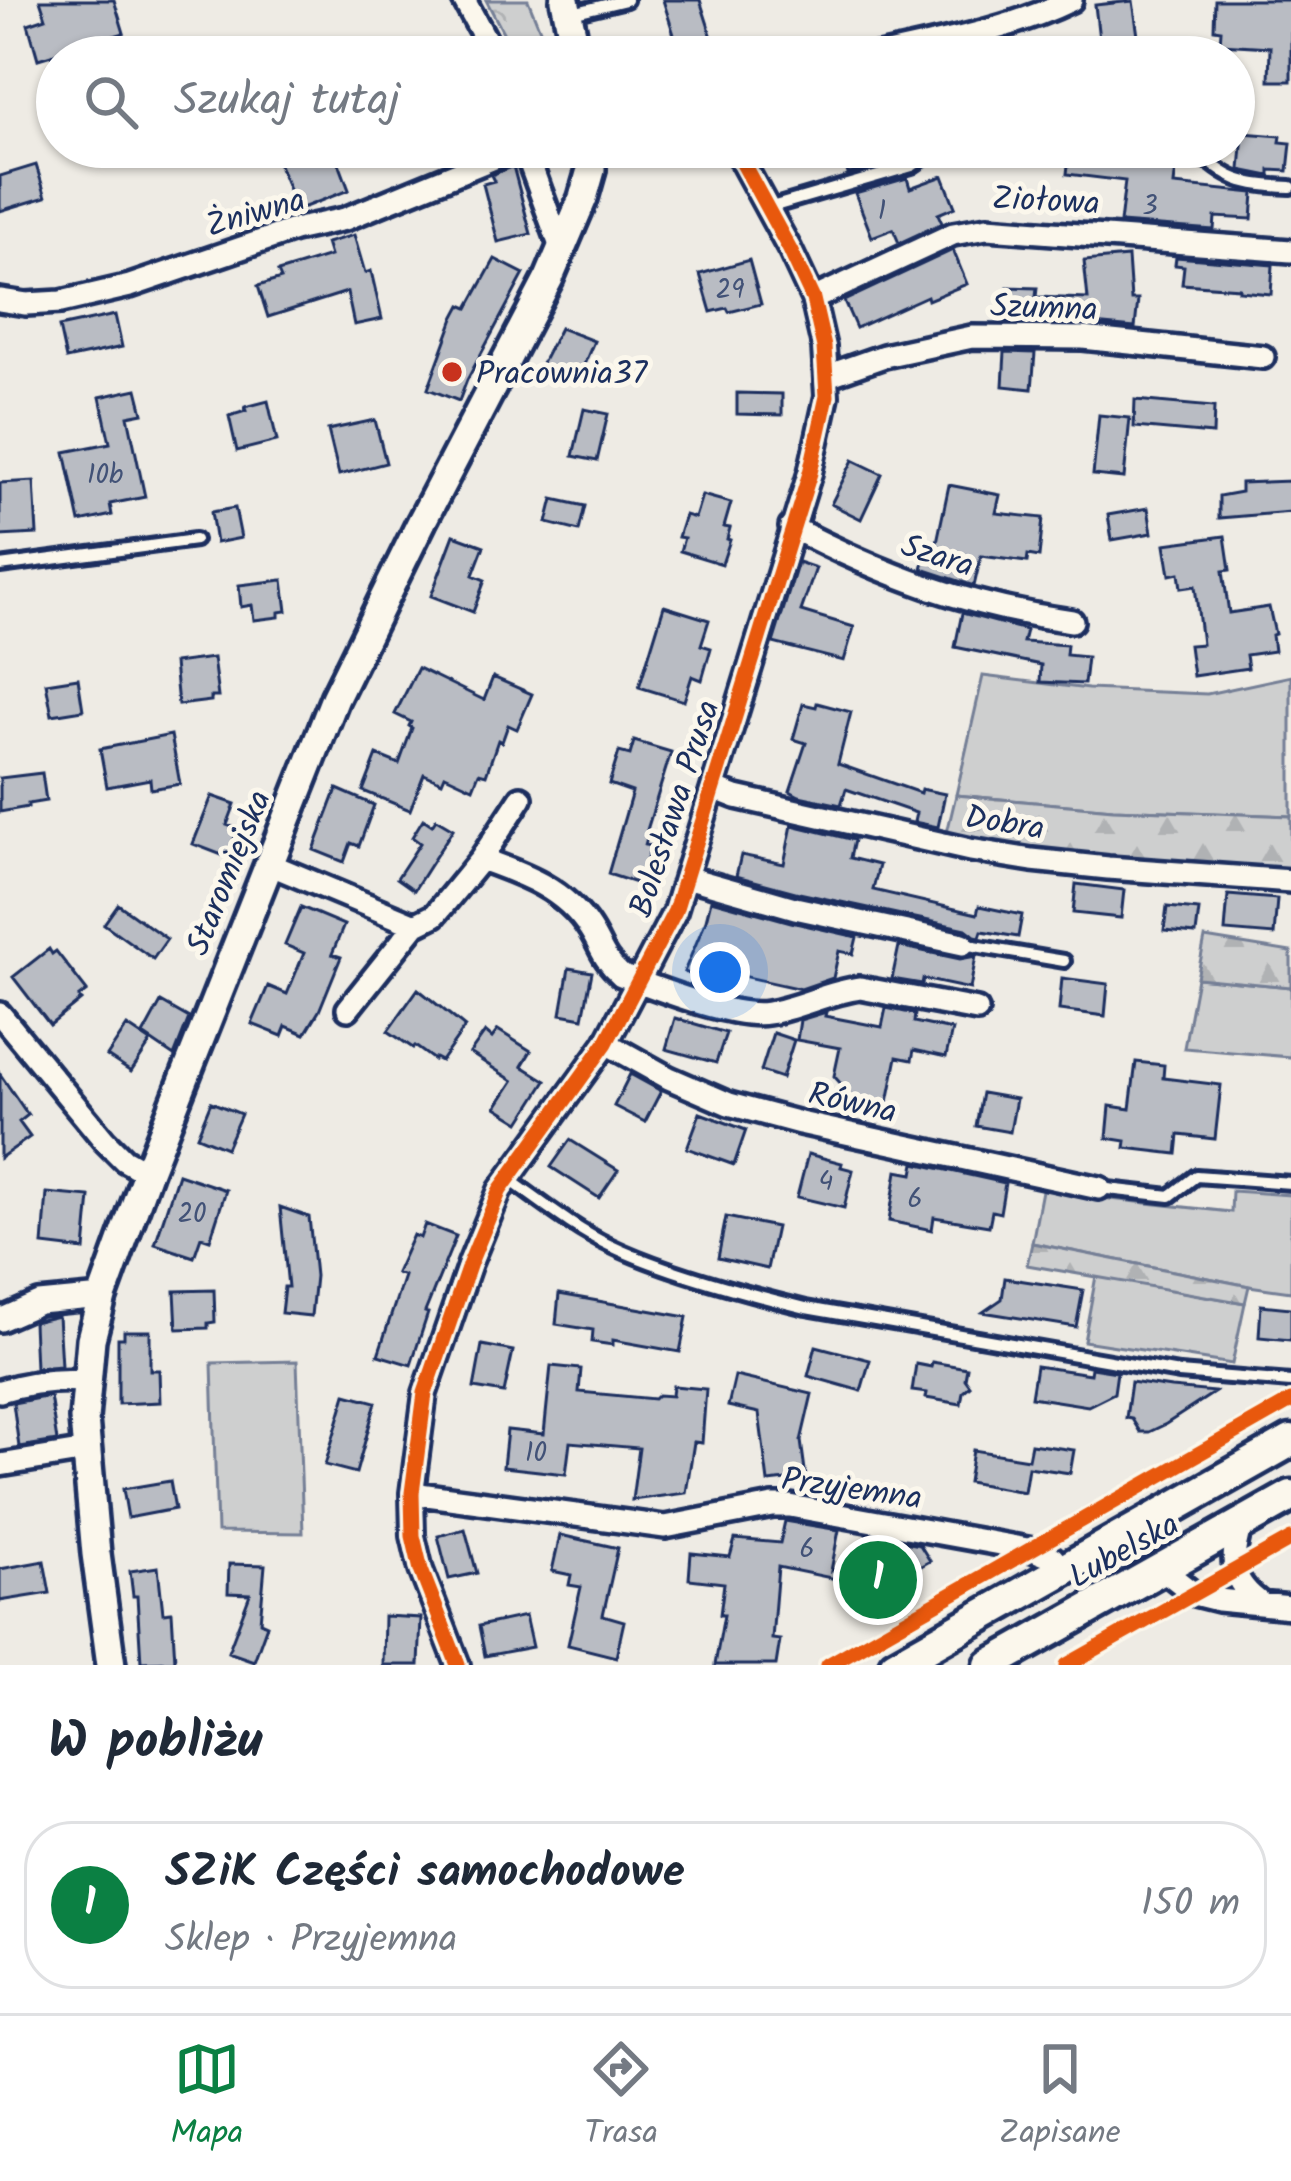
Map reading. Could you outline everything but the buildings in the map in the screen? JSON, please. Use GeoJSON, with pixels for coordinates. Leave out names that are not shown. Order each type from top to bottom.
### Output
{"type":"FeatureCollection","features":[{"type":"Feature","properties":{"kind":"main road","name":"Lubelska"},"geometry":{"type":"LineString","coordinates":[[895,1665],[1291,1441]]}},
{"type":"Feature","properties":{"kind":"main road","name":"Lubelska"},"geometry":{"type":"LineString","coordinates":[[990,1665],[1291,1496]]}},
{"type":"Feature","properties":{"kind":"street"},"geometry":{"type":"LineString","coordinates":[[464,0],[484,36]]}},
{"type":"Feature","properties":{"kind":"street"},"geometry":{"type":"LineString","coordinates":[[967,36],[1071,0]]}},
{"type":"Feature","properties":{"kind":"street","name":"Żniwna"},"geometry":{"type":"LineString","coordinates":[[0,300],[62,302],[130,286],[293,230],[345,219],[470,168]]}},
{"type":"Feature","properties":{"kind":"street"},"geometry":{"type":"LineString","coordinates":[[530,168],[562,251]]}},
{"type":"Feature","properties":{"kind":"street","name":"Staromiejska"},"geometry":{"type":"LineString","coordinates":[[111,1665],[86,1451],[86,1381],[102,1297],[344,679],[562,251],[591,168]]}},
{"type":"Feature","properties":{"kind":"street","name":"Bolesława Prusa"},"geometry":{"type":"LineString","coordinates":[[458,1665],[412,1536],[419,1424],[429,1379],[490,1210],[507,1178],[606,1042],[670,923],[817,444],[827,376],[813,299],[746,168]]}},
{"type":"Feature","properties":{"kind":"street","name":"Ziołowa"},"geometry":{"type":"LineString","coordinates":[[813,299],[953,234],[987,227],[1291,251]]}},
{"type":"Feature","properties":{"kind":"street","name":"Szumna"},"geometry":{"type":"LineString","coordinates":[[827,376],[884,356],[972,337],[1083,338],[1263,357]]}},
{"type":"Feature","properties":{"kind":"street","name":"Szara"},"geometry":{"type":"LineString","coordinates":[[791,527],[914,584],[1031,616],[1072,621]]}},
{"type":"Feature","properties":{"kind":"street","name":"Dobra"},"geometry":{"type":"LineString","coordinates":[[713,788],[970,850],[1108,868],[1291,881]]}},
{"type":"Feature","properties":{"kind":"street"},"geometry":{"type":"LineString","coordinates":[[348,1009],[415,926],[435,915],[481,859],[521,798]]}},
{"type":"Feature","properties":{"kind":"street"},"geometry":{"type":"LineString","coordinates":[[481,859],[548,887],[574,907],[606,962],[621,975],[736,1012],[773,1013],[860,988],[977,1010]]}},
{"type":"Feature","properties":{"kind":"street"},"geometry":{"type":"LineString","coordinates":[[268,864],[415,926]]}},
{"type":"Feature","properties":{"kind":"street"},"geometry":{"type":"LineString","coordinates":[[686,877],[795,908],[963,944]]}},
{"type":"Feature","properties":{"kind":"street"},"geometry":{"type":"LineString","coordinates":[[0,1014],[104,1141],[124,1160],[148,1173]]}},
{"type":"Feature","properties":{"kind":"street","name":"Równa"},"geometry":{"type":"LineString","coordinates":[[606,1042],[668,1078],[729,1104],[1099,1188]]}},
{"type":"Feature","properties":{"kind":"street"},"geometry":{"type":"LineString","coordinates":[[0,1320],[39,1303],[102,1297]]}},
{"type":"Feature","properties":{"kind":"street"},"geometry":{"type":"LineString","coordinates":[[0,1391],[57,1379],[86,1381]]}},
{"type":"Feature","properties":{"kind":"street"},"geometry":{"type":"LineString","coordinates":[[0,1465],[86,1451]]}},
{"type":"Feature","properties":{"kind":"street","name":"Przyjemna"},"geometry":{"type":"LineString","coordinates":[[412,1492],[665,1528],[772,1505],[790,1506],[1033,1550],[1053,1558],[1060,1571]]}},
{"type":"Feature","properties":{"kind":"street"},"geometry":{"type":"LineString","coordinates":[[1241,1524],[1233,1549],[1235,1571],[1244,1592],[1263,1605]]}},
{"type":"Feature","properties":{"kind":"street"},"geometry":{"type":"LineString","coordinates":[[1161,1568],[1195,1594],[1291,1606]]}},
{"type":"Feature","properties":{"kind":"lane"},"geometry":{"type":"LineString","coordinates":[[567,7],[626,0]]}},
{"type":"Feature","properties":{"kind":"lane"},"geometry":{"type":"LineString","coordinates":[[768,208],[905,168]]}},
{"type":"Feature","properties":{"kind":"lane"},"geometry":{"type":"LineString","coordinates":[[1214,168],[1236,181],[1291,187]]}},
{"type":"Feature","properties":{"kind":"lane"},"geometry":{"type":"LineString","coordinates":[[0,566],[195,540]]}},
{"type":"Feature","properties":{"kind":"lane"},"geometry":{"type":"LineString","coordinates":[[963,944],[1064,961]]}},
{"type":"Feature","properties":{"kind":"lane"},"geometry":{"type":"LineString","coordinates":[[1099,1188],[1170,1196],[1196,1176],[1291,1184]]}},
{"type":"Feature","properties":{"kind":"lane"},"geometry":{"type":"LineString","coordinates":[[507,1178],[605,1244],[769,1299],[1179,1373],[1291,1382]]}},
{"type":"Feature","properties":{"kind":"green space"},"geometry":{"type":"Polygon","coordinates":[[[486,0],[528,0],[543,36],[505,36],[486,0]]]}},
{"type":"Feature","properties":{"kind":"green space"},"geometry":{"type":"Polygon","coordinates":[[[983,676],[1088,689],[1207,694],[1291,676],[1291,816],[1113,809],[956,795],[983,676]]]}},
{"type":"Feature","properties":{"kind":"green space"},"geometry":{"type":"Polygon","coordinates":[[[956,795],[1113,809],[1291,816],[1291,871],[1064,858],[946,837],[956,795]]]}},
{"type":"Feature","properties":{"kind":"green space"},"geometry":{"type":"Polygon","coordinates":[[[1205,938],[1291,952],[1291,987],[1197,978],[1205,938]]]}},
{"type":"Feature","properties":{"kind":"green space"},"geometry":{"type":"Polygon","coordinates":[[[1197,978],[1291,987],[1291,1057],[1184,1048],[1197,978]]]}},
{"type":"Feature","properties":{"kind":"green space"},"geometry":{"type":"Polygon","coordinates":[[[1043,1185],[1110,1199],[1231,1212],[1232,1191],[1291,1195],[1291,1292],[1032,1243],[1043,1185]]]}},
{"type":"Feature","properties":{"kind":"green space"},"geometry":{"type":"Polygon","coordinates":[[[1032,1243],[1249,1286],[1245,1303],[1027,1265],[1032,1243]]]}},
{"type":"Feature","properties":{"kind":"green space"},"geometry":{"type":"Polygon","coordinates":[[[1096,1276],[1245,1303],[1232,1364],[1084,1341],[1096,1276]]]}},
{"type":"Feature","properties":{"kind":"green space"},"geometry":{"type":"Polygon","coordinates":[[[297,1361],[303,1533],[217,1532],[212,1363],[297,1361]]]}},
{"type":"Feature","properties":{"kind":"cycle path"},"geometry":{"type":"LineString","coordinates":[[458,1665],[421,1570],[413,1536],[412,1493],[425,1393],[500,1190],[606,1043],[675,911],[810,473],[827,396],[824,347],[813,299],[745,168]]}},
{"type":"Feature","properties":{"kind":"cycle path"},"geometry":{"type":"LineString","coordinates":[[828,1665],[1291,1401]]}},
{"type":"Feature","properties":{"kind":"cycle path"},"geometry":{"type":"LineString","coordinates":[[1067,1665],[1291,1539]]}},
{"type":"Feature","properties":{"kind":"place","name":"Pracownia37"},"geometry":{"type":"Point","coordinates":[452,372]}},
{"type":"Feature","properties":{"kind":"place","name":"SZiK Części samochodowe"},"geometry":{"type":"Point","coordinates":[878,1580]}}]}
